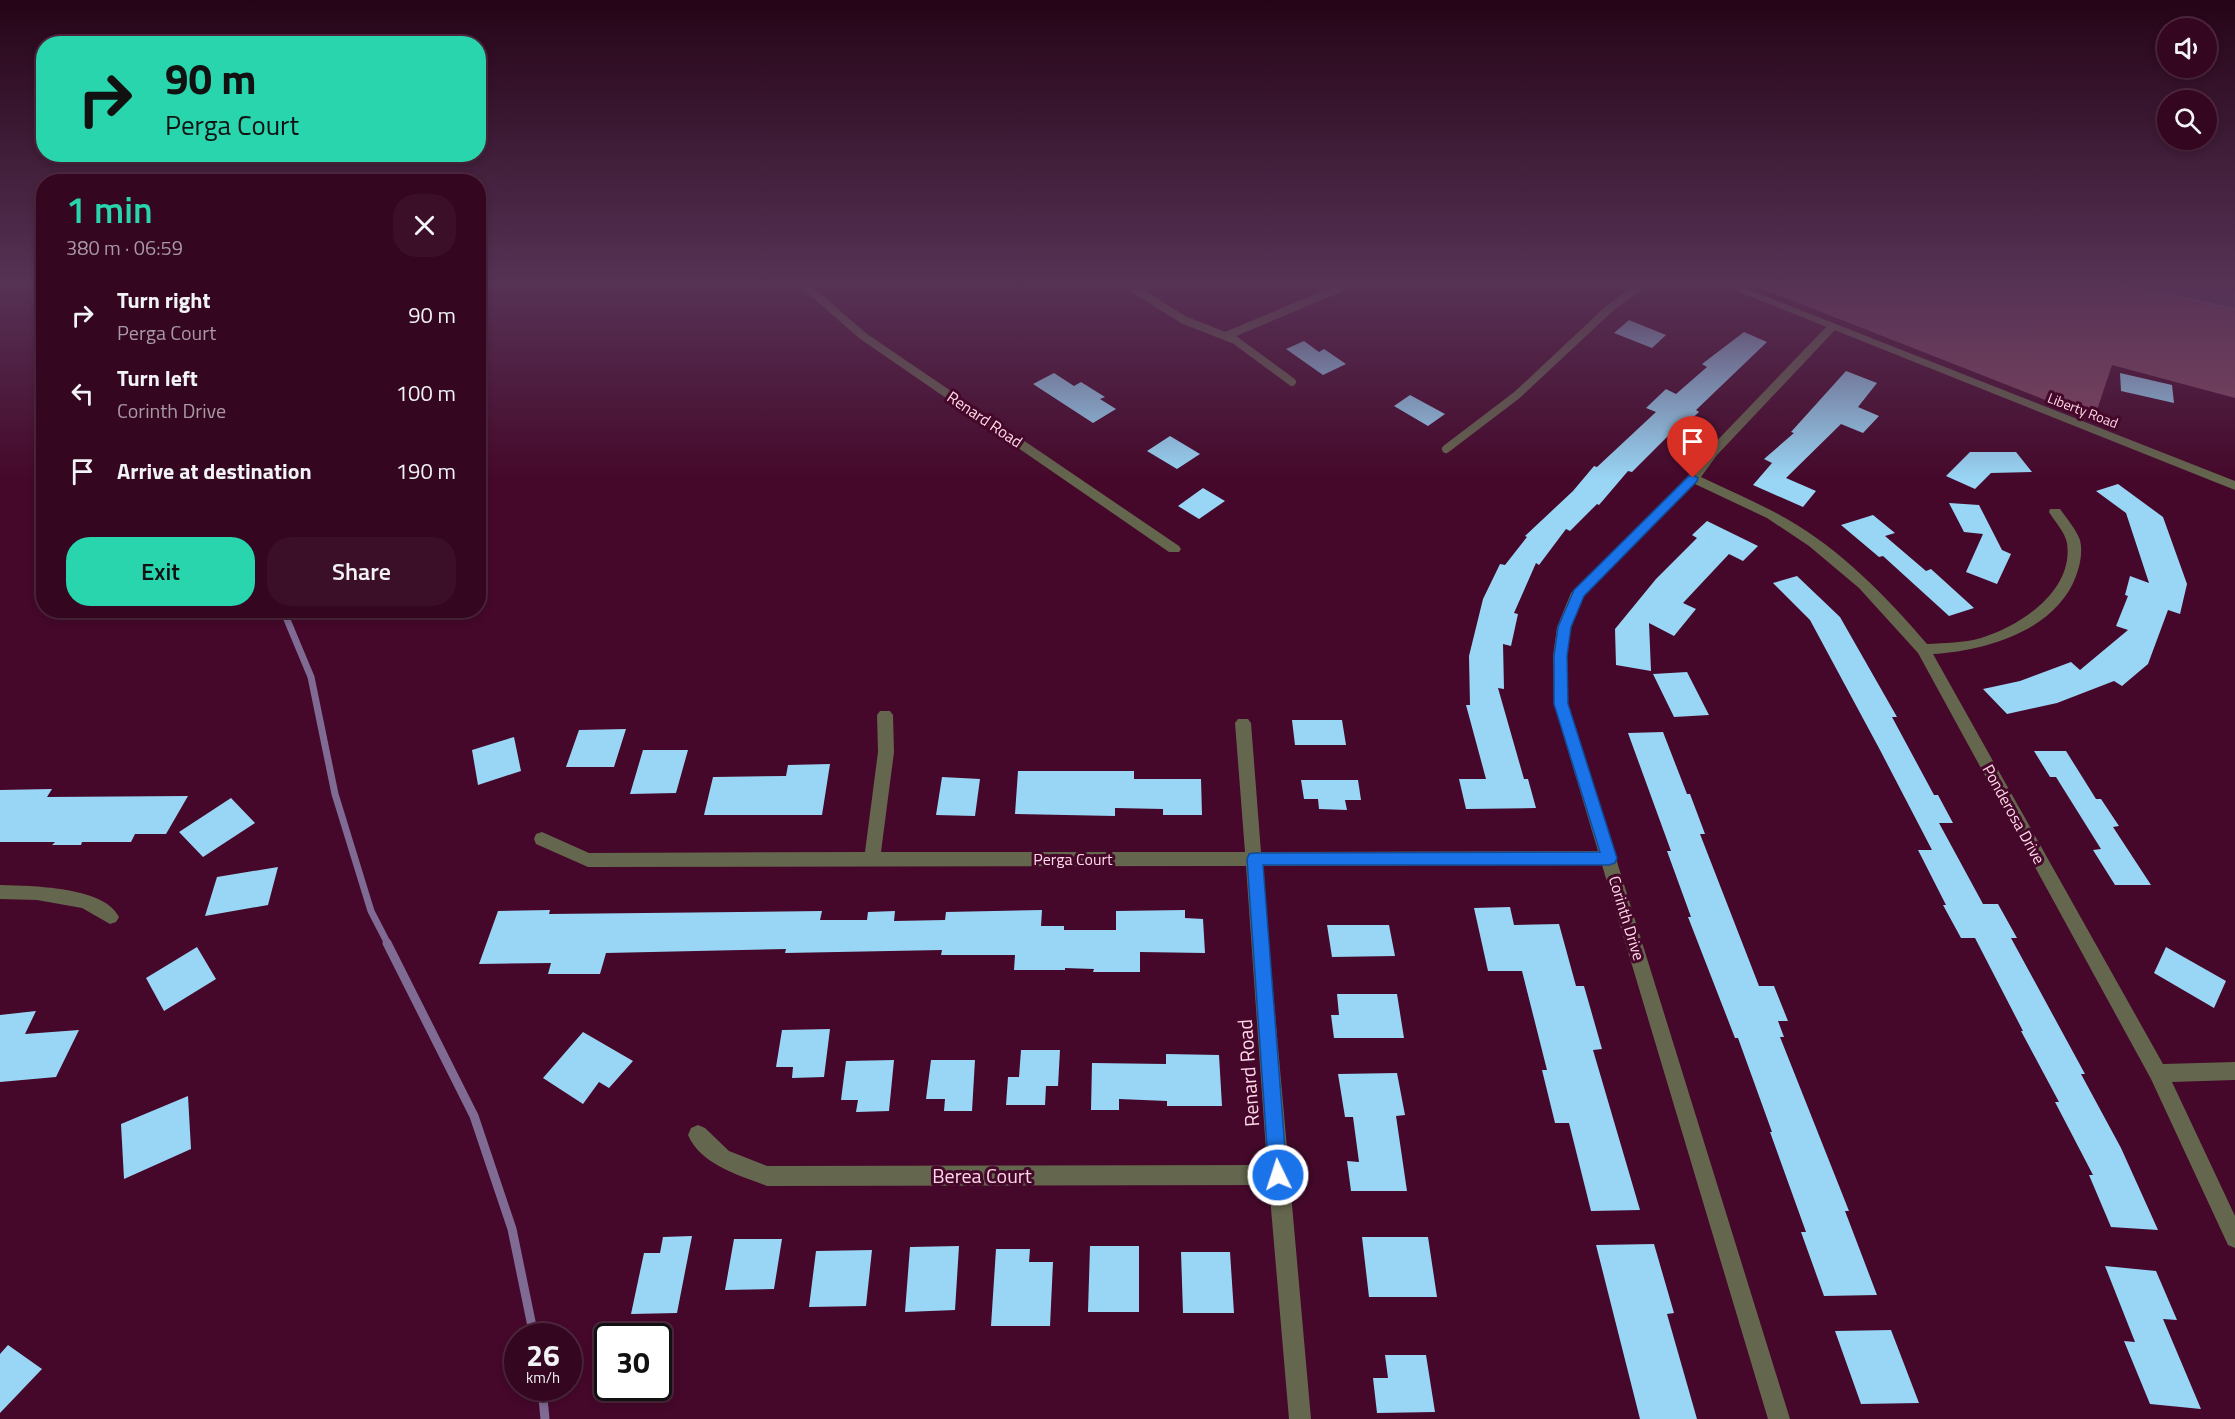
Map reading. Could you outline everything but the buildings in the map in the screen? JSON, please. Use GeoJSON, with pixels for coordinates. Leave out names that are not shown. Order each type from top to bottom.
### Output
{"type":"FeatureCollection","features":[{"type":"Feature","properties":{"kind":"street","name":"Renard Road"},"geometry":{"type":"LineString","coordinates":[[881,348],[1174,549]]}},
{"type":"Feature","properties":{"kind":"street","name":"Corinth Drive"},"geometry":{"type":"LineString","coordinates":[[1779,1419],[1561,704],[1560,656],[1564,627],[1578,593],[1693,478],[1713,452],[1812,348]]}},
{"type":"Feature","properties":{"kind":"street","name":"Liberty Road"},"geometry":{"type":"LineString","coordinates":[[1883,348],[2235,486]]}},
{"type":"Feature","properties":{"kind":"street","name":"Ponderosa Drive"},"geometry":{"type":"LineString","coordinates":[[1693,478],[1794,529],[1823,550],[1869,589],[1923,649],[2158,1073],[2235,1238]]}},
{"type":"Feature","properties":{"kind":"street"},"geometry":{"type":"LineString","coordinates":[[1923,649],[1970,646],[2010,633],[2056,599],[2069,578],[2073,566],[2074,544],[2055,512]]}},
{"type":"Feature","properties":{"kind":"street"},"geometry":{"type":"LineString","coordinates":[[872,859],[886,752],[885,715]]}},
{"type":"Feature","properties":{"kind":"street","name":"Renard Road"},"geometry":{"type":"LineString","coordinates":[[1243,723],[1278,1175],[1300,1419]]}},
{"type":"Feature","properties":{"kind":"street","name":"Perga Court"},"geometry":{"type":"LineString","coordinates":[[542,839],[588,860],[1609,858]]}},
{"type":"Feature","properties":{"kind":"street"},"geometry":{"type":"LineString","coordinates":[[0,892],[38,893],[86,901],[110,917]]}},
{"type":"Feature","properties":{"kind":"street"},"geometry":{"type":"LineString","coordinates":[[2158,1073],[2235,1071]]}},
{"type":"Feature","properties":{"kind":"street","name":"Berea Court"},"geometry":{"type":"LineString","coordinates":[[698,1136],[722,1158],[767,1176],[1278,1175]]}},
{"type":"Feature","properties":{"kind":"lane"},"geometry":{"type":"LineString","coordinates":[[1244,348],[1292,382]]}},
{"type":"Feature","properties":{"kind":"lane"},"geometry":{"type":"LineString","coordinates":[[1446,449],[1517,395],[1568,348]]}},
{"type":"Feature","properties":{"kind":"shaded area"},"geometry":{"type":"Polygon","coordinates":[[[1914,348],[2235,348],[2235,398],[2112,365],[2094,419],[1914,348]]]}},
{"type":"Feature","properties":{"kind":"waterway"},"geometry":{"type":"LineString","coordinates":[[286,618],[311,677],[335,794],[371,911],[388,944]]}},
{"type":"Feature","properties":{"kind":"waterway"},"geometry":{"type":"LineString","coordinates":[[387,943],[474,1116],[512,1229],[531,1323]]}},
{"type":"Feature","properties":{"kind":"waterway"},"geometry":{"type":"LineString","coordinates":[[543,1401],[545,1419]]}},
{"type":"Feature","properties":{"kind":"route"},"geometry":{"type":"LineString","coordinates":[[1278,1175],[1255,859],[1609,858],[1561,704],[1560,656],[1564,627],[1578,593],[1693,478]]}}]}
